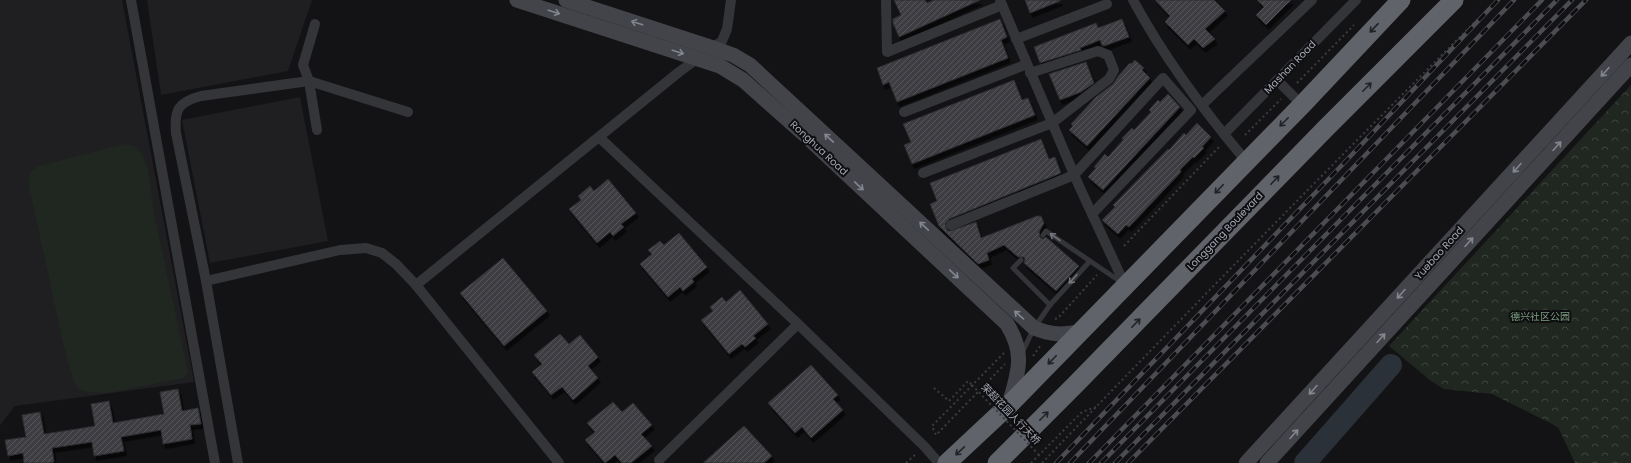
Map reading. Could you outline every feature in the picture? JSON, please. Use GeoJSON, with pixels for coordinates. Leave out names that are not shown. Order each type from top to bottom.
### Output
{"type":"FeatureCollection","features":[{"type":"Feature","properties":{"kind":"highway"},"geometry":{"type":"LineString","coordinates":[[947,463],[1009,405],[1302,105],[1401,0]]}},
{"type":"Feature","properties":{"kind":"highway","name":"Longgang Boulevard"},"geometry":{"type":"LineString","coordinates":[[997,463],[1081,380],[1326,128],[1454,0]]}},
{"type":"Feature","properties":{"kind":"street"},"geometry":{"type":"LineString","coordinates":[[131,0],[215,463]]}},
{"type":"Feature","properties":{"kind":"street","name":"Ronghua Road"},"geometry":{"type":"LineString","coordinates":[[517,0],[720,66],[743,80],[812,141],[1007,324],[1014,335],[1016,356],[1009,405]]}},
{"type":"Feature","properties":{"kind":"street","name":"Ronghua Road"},"geometry":{"type":"LineString","coordinates":[[566,0],[733,55],[750,65],[1034,328],[1046,333],[1061,335],[1080,332]]}},
{"type":"Feature","properties":{"kind":"street"},"geometry":{"type":"LineString","coordinates":[[416,285],[697,59],[722,41],[727,29],[731,0]]}},
{"type":"Feature","properties":{"kind":"street"},"geometry":{"type":"LineString","coordinates":[[886,0],[887,52],[1000,3],[1074,175],[1125,285]]}},
{"type":"Feature","properties":{"kind":"street"},"geometry":{"type":"LineString","coordinates":[[1133,0],[1148,27],[1181,77],[1246,161]]}},
{"type":"Feature","properties":{"kind":"street"},"geometry":{"type":"LineString","coordinates":[[1202,105],[1312,0]]}},
{"type":"Feature","properties":{"kind":"street","name":"Mashan Road"},"geometry":{"type":"LineString","coordinates":[[1224,134],[1356,0]]}},
{"type":"Feature","properties":{"kind":"street"},"geometry":{"type":"LineString","coordinates":[[1016,39],[1108,4]]}},
{"type":"Feature","properties":{"kind":"street"},"geometry":{"type":"LineString","coordinates":[[314,24],[303,66],[308,81],[317,130]]}},
{"type":"Feature","properties":{"kind":"street","name":"Yuebao Road"},"geometry":{"type":"LineString","coordinates":[[1246,463],[1631,43]]}},
{"type":"Feature","properties":{"kind":"street"},"geometry":{"type":"LineString","coordinates":[[904,112],[1028,69],[1098,51],[1108,55],[1114,70],[1109,79],[1052,122],[922,172]]}},
{"type":"Feature","properties":{"kind":"street","name":"Yuebao Road"},"geometry":{"type":"LineString","coordinates":[[1267,463],[1631,65]]}},
{"type":"Feature","properties":{"kind":"street"},"geometry":{"type":"LineString","coordinates":[[951,225],[1074,175],[1163,78],[1191,110],[1092,214]]}},
{"type":"Feature","properties":{"kind":"street"},"geometry":{"type":"LineString","coordinates":[[1278,80],[1302,105]]}},
{"type":"Feature","properties":{"kind":"street"},"geometry":{"type":"LineString","coordinates":[[238,463],[206,281],[176,133],[175,119],[177,110],[182,104],[190,99],[201,96],[308,81],[408,112]]}},
{"type":"Feature","properties":{"kind":"street"},"geometry":{"type":"LineString","coordinates":[[600,138],[798,324],[924,446],[939,463]]}},
{"type":"Feature","properties":{"kind":"street"},"geometry":{"type":"LineString","coordinates":[[206,281],[340,250],[366,248],[382,253],[396,264],[416,285],[559,463]]}},
{"type":"Feature","properties":{"kind":"street"},"geometry":{"type":"LineString","coordinates":[[660,460],[798,324]]}},
{"type":"Feature","properties":{"kind":"lane"},"geometry":{"type":"LineString","coordinates":[[1043,235],[1046,231],[1125,285]]}},
{"type":"Feature","properties":{"kind":"lane"},"geometry":{"type":"LineString","coordinates":[[1021,260],[1013,268],[1050,305]]}},
{"type":"Feature","properties":{"kind":"lane"},"geometry":{"type":"LineString","coordinates":[[1016,356],[1050,305],[1090,261]]}},
{"type":"Feature","properties":{"kind":"path"},"geometry":{"type":"LineString","coordinates":[[1042,463],[1398,98],[1497,0]]}},
{"type":"Feature","properties":{"kind":"path"},"geometry":{"type":"LineString","coordinates":[[1294,86],[1349,30]]}},
{"type":"Feature","properties":{"kind":"path"},"geometry":{"type":"LineString","coordinates":[[1245,135],[1283,97]]}},
{"type":"Feature","properties":{"kind":"path"},"geometry":{"type":"LineString","coordinates":[[1124,246],[1219,147]]}},
{"type":"Feature","properties":{"kind":"path"},"geometry":{"type":"LineString","coordinates":[[1054,320],[1058,318],[1097,275]]}},
{"type":"Feature","properties":{"kind":"path"},"geometry":{"type":"LineString","coordinates":[[1016,356],[936,435],[932,426],[997,358],[1016,356],[1042,344]]}},
{"type":"Feature","properties":{"kind":"path"},"geometry":{"type":"LineString","coordinates":[[934,388],[949,401],[968,381],[972,385]]}},
{"type":"Feature","properties":{"kind":"path","name":"荣超花园人行天桥"},"geometry":{"type":"LineString","coordinates":[[972,385],[1039,455]]}},
{"type":"Feature","properties":{"kind":"path"},"geometry":{"type":"LineString","coordinates":[[1031,463],[1082,412],[1097,406]]}},
{"type":"Feature","properties":{"kind":"path"},"geometry":{"type":"LineString","coordinates":[[906,463],[916,454]]}},
{"type":"Feature","properties":{"kind":"shaded area"},"geometry":{"type":"Polygon","coordinates":[[[0,0],[122,0],[194,382],[15,406],[0,425],[0,0]]]}},
{"type":"Feature","properties":{"kind":"shaded area"},"geometry":{"type":"Polygon","coordinates":[[[147,0],[312,0],[288,71],[161,95],[147,0]]]}},
{"type":"Feature","properties":{"kind":"shaded area"},"geometry":{"type":"Polygon","coordinates":[[[300,97],[328,241],[210,263],[182,120],[300,97]]]}},
{"type":"Feature","properties":{"kind":"green space","name":"德兴社区公园"},"geometry":{"type":"Polygon","coordinates":[[[1631,85],[1631,463],[1575,463],[1558,427],[1492,394],[1444,389],[1431,381],[1389,346],[1631,85]]]}},
{"type":"Feature","properties":{"kind":"green space"},"geometry":{"type":"Polygon","coordinates":[[[126,144],[136,147],[143,156],[148,170],[154,214],[188,372],[184,378],[108,393],[89,392],[79,389],[74,382],[64,347],[28,181],[31,172],[39,166],[126,144]]]}},
{"type":"Feature","properties":{"kind":"building"},"geometry":{"type":"Polygon","coordinates":[[[894,0],[925,0],[927,3],[934,0],[980,0],[899,37],[893,23],[893,19],[901,15],[894,0]]]}},
{"type":"Feature","properties":{"kind":"building"},"geometry":{"type":"Polygon","coordinates":[[[1025,0],[1060,0],[1060,1],[1030,13],[1025,0]]]}},
{"type":"Feature","properties":{"kind":"building"},"geometry":{"type":"Polygon","coordinates":[[[1155,0],[1214,0],[1225,11],[1205,29],[1215,39],[1203,48],[1194,39],[1188,45],[1165,22],[1170,16],[1155,0]]]}},
{"type":"Feature","properties":{"kind":"building"},"geometry":{"type":"Polygon","coordinates":[[[1257,0],[1291,0],[1266,25],[1256,15],[1264,7],[1257,0]]]}},
{"type":"Feature","properties":{"kind":"building"},"geometry":{"type":"Polygon","coordinates":[[[1000,19],[1007,37],[1001,40],[1008,58],[897,102],[889,82],[883,85],[877,68],[1000,19]]]}},
{"type":"Feature","properties":{"kind":"building"},"geometry":{"type":"Polygon","coordinates":[[[1122,19],[1129,37],[1104,46],[1100,40],[1080,48],[1081,50],[1040,63],[1034,47],[1096,23],[1098,28],[1122,19]]]}},
{"type":"Feature","properties":{"kind":"building"},"geometry":{"type":"Polygon","coordinates":[[[1135,60],[1144,68],[1142,70],[1150,78],[1087,146],[1069,130],[1073,126],[1071,124],[1096,97],[1113,84],[1130,63],[1131,64],[1135,60]]]}},
{"type":"Feature","properties":{"kind":"building"},"geometry":{"type":"Polygon","coordinates":[[[1086,62],[1094,83],[1081,92],[1060,100],[1049,74],[1086,62]]]}},
{"type":"Feature","properties":{"kind":"building"},"geometry":{"type":"Polygon","coordinates":[[[1014,80],[1022,100],[1028,98],[1035,115],[912,164],[904,145],[911,142],[903,124],[1014,80]]]}},
{"type":"Feature","properties":{"kind":"building"},"geometry":{"type":"Polygon","coordinates":[[[1168,94],[1180,107],[1103,190],[1088,177],[1096,168],[1094,167],[1105,154],[1108,157],[1123,140],[1122,138],[1132,128],[1134,130],[1151,112],[1149,110],[1158,100],[1160,102],[1168,94]]]}},
{"type":"Feature","properties":{"kind":"building"},"geometry":{"type":"Polygon","coordinates":[[[1197,123],[1211,137],[1202,147],[1204,148],[1180,170],[1181,172],[1129,227],[1126,225],[1118,234],[1102,220],[1115,207],[1113,205],[1168,149],[1169,150],[1184,133],[1186,135],[1197,123]]]}},
{"type":"Feature","properties":{"kind":"building"},"geometry":{"type":"Polygon","coordinates":[[[1041,139],[1049,159],[1055,157],[1061,173],[949,219],[945,224],[947,230],[950,231],[976,222],[981,238],[1037,216],[1041,216],[1044,223],[1039,232],[1040,237],[1043,239],[1046,237],[1079,266],[1056,291],[1024,263],[1024,257],[1018,257],[1004,245],[987,253],[989,260],[978,264],[939,226],[930,204],[937,201],[930,183],[1041,139]]]}},
{"type":"Feature","properties":{"kind":"building"},"geometry":{"type":"Polygon","coordinates":[[[608,179],[636,213],[621,224],[624,227],[613,236],[610,232],[597,243],[569,209],[581,200],[578,196],[590,186],[594,191],[608,179]]]}},
{"type":"Feature","properties":{"kind":"building"},"geometry":{"type":"Polygon","coordinates":[[[679,233],[707,267],[692,279],[694,282],[683,291],[680,287],[668,297],[640,264],[652,254],[648,250],[660,241],[664,245],[679,233]]]}},
{"type":"Feature","properties":{"kind":"building"},"geometry":{"type":"Polygon","coordinates":[[[503,258],[547,311],[504,346],[460,293],[503,258]]]}},
{"type":"Feature","properties":{"kind":"building"},"geometry":{"type":"Polygon","coordinates":[[[740,290],[768,324],[753,336],[756,338],[745,347],[742,344],[729,354],[701,320],[713,311],[710,307],[722,297],[726,302],[740,290]]]}},
{"type":"Feature","properties":{"kind":"building"},"geometry":{"type":"Polygon","coordinates":[[[560,334],[569,344],[580,335],[598,357],[588,366],[598,378],[573,400],[562,387],[551,395],[532,372],[542,364],[534,355],[560,334]]]}},
{"type":"Feature","properties":{"kind":"building"},"geometry":{"type":"Polygon","coordinates":[[[811,365],[838,395],[833,399],[843,410],[811,438],[802,427],[795,433],[768,403],[811,365]]]}},
{"type":"Feature","properties":{"kind":"building"},"geometry":{"type":"Polygon","coordinates":[[[178,389],[182,411],[198,408],[201,424],[190,425],[192,439],[163,444],[161,430],[121,437],[124,451],[94,456],[92,442],[52,448],[54,462],[48,463],[24,463],[23,453],[8,456],[5,440],[26,437],[22,415],[40,412],[44,434],[64,431],[95,426],[91,404],[109,401],[113,423],[164,414],[160,392],[178,389]]]}},
{"type":"Feature","properties":{"kind":"building"},"geometry":{"type":"Polygon","coordinates":[[[613,402],[622,412],[633,403],[652,425],[641,434],[652,446],[631,463],[622,463],[615,455],[605,463],[585,440],[595,432],[587,423],[613,402]]]}},
{"type":"Feature","properties":{"kind":"building"},"geometry":{"type":"Polygon","coordinates":[[[744,426],[772,456],[764,463],[703,463],[744,426]]]}},
{"type":"Feature","properties":{"kind":"waterway"},"geometry":{"type":"LineString","coordinates":[[1305,463],[1391,365]]}},
{"type":"Feature","properties":{"kind":"railway"},"geometry":{"type":"LineString","coordinates":[[1056,463],[1498,0]]}},
{"type":"Feature","properties":{"kind":"railway"},"geometry":{"type":"LineString","coordinates":[[1070,463],[1514,0]]}},
{"type":"Feature","properties":{"kind":"railway"},"geometry":{"type":"LineString","coordinates":[[1089,463],[1542,0]]}},
{"type":"Feature","properties":{"kind":"railway"},"geometry":{"type":"LineString","coordinates":[[1101,463],[1557,0]]}},
{"type":"Feature","properties":{"kind":"railway"},"geometry":{"type":"LineString","coordinates":[[1115,463],[1572,0]]}},
{"type":"Feature","properties":{"kind":"railway"},"geometry":{"type":"LineString","coordinates":[[1128,463],[1586,0]]}}]}
